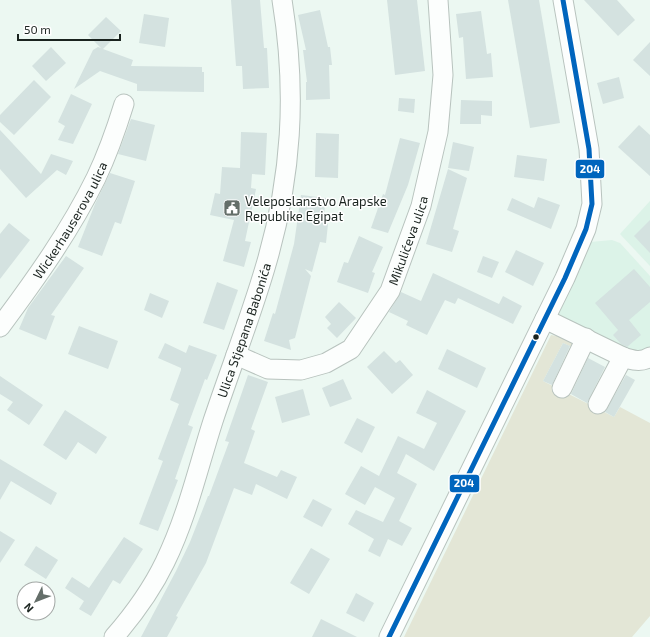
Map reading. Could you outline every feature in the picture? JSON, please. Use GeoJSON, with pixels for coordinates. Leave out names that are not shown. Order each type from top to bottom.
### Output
{"type":"FeatureCollection","features":[{"type":"Feature","properties":{"kind":"street","name":"Ulica Stjepana Babonića"},"geometry":{"type":"LineString","coordinates":[[114,637],[131,618],[148,592],[170,550],[190,500],[213,423],[266,266],[276,224],[287,162],[291,119],[291,87],[282,0]]}},
{"type":"Feature","properties":{"kind":"street","name":"Mikulićeva ulica"},"geometry":{"type":"LineString","coordinates":[[236,355],[268,369],[301,370],[326,363],[351,349],[390,291],[421,206],[438,132],[443,75],[438,0]]}},
{"type":"Feature","properties":{"kind":"street"},"geometry":{"type":"LineString","coordinates":[[390,637],[578,249],[592,204],[589,149],[564,0]]}},
{"type":"Feature","properties":{"kind":"street","name":"Wickerhauserova ulica"},"geometry":{"type":"LineString","coordinates":[[0,327],[56,247],[96,179],[113,139],[124,104]]}},
{"type":"Feature","properties":{"kind":"street"},"geometry":{"type":"LineString","coordinates":[[544,319],[623,357],[635,361],[646,360],[650,357]]}},
{"type":"Feature","properties":{"kind":"street"},"geometry":{"type":"LineString","coordinates":[[562,388],[586,338]]}},
{"type":"Feature","properties":{"kind":"street"},"geometry":{"type":"LineString","coordinates":[[598,404],[623,357]]}},
{"type":"Feature","properties":{"kind":"shaded area"},"geometry":{"type":"Polygon","coordinates":[[[650,201],[650,266],[620,234],[650,201]]]}},
{"type":"Feature","properties":{"kind":"shaded area"},"geometry":{"type":"Polygon","coordinates":[[[612,240],[620,243],[650,276],[650,349],[637,357],[556,318],[590,242],[612,240]]]}},
{"type":"Feature","properties":{"kind":"shaded area"},"geometry":{"type":"Polygon","coordinates":[[[551,335],[562,337],[573,344],[574,348],[563,343],[543,381],[614,417],[620,407],[650,423],[650,616],[632,637],[404,637],[551,335]]]}},
{"type":"Feature","properties":{"kind":"building"},"geometry":{"type":"Polygon","coordinates":[[[231,0],[260,0],[264,48],[267,48],[269,88],[243,89],[242,66],[236,66],[231,0]]]}},
{"type":"Feature","properties":{"kind":"building"},"geometry":{"type":"Polygon","coordinates":[[[387,0],[417,0],[425,71],[395,75],[387,0]]]}},
{"type":"Feature","properties":{"kind":"building"},"geometry":{"type":"Polygon","coordinates":[[[508,0],[539,0],[560,123],[530,128],[508,0]]]}},
{"type":"Feature","properties":{"kind":"building"},"geometry":{"type":"Polygon","coordinates":[[[584,0],[617,0],[635,20],[618,36],[584,0]]]}},
{"type":"Feature","properties":{"kind":"building"},"geometry":{"type":"Polygon","coordinates":[[[320,10],[328,47],[330,47],[332,65],[329,65],[330,99],[306,100],[307,82],[303,50],[306,50],[298,15],[320,10]]]}},
{"type":"Feature","properties":{"kind":"building"},"geometry":{"type":"Polygon","coordinates":[[[481,11],[487,54],[491,53],[493,77],[466,79],[463,37],[459,38],[456,14],[481,11]]]}},
{"type":"Feature","properties":{"kind":"building"},"geometry":{"type":"Polygon","coordinates":[[[144,14],[169,18],[165,47],[139,43],[144,14]]]}},
{"type":"Feature","properties":{"kind":"building"},"geometry":{"type":"Polygon","coordinates":[[[106,17],[121,31],[103,49],[133,60],[131,66],[202,67],[202,72],[204,72],[204,92],[137,91],[137,84],[100,71],[74,89],[93,50],[98,47],[101,48],[88,35],[106,17]]]}},
{"type":"Feature","properties":{"kind":"building"},"geometry":{"type":"Polygon","coordinates":[[[650,42],[650,76],[633,60],[650,42]]]}},
{"type":"Feature","properties":{"kind":"building"},"geometry":{"type":"Polygon","coordinates":[[[51,47],[66,63],[46,81],[32,66],[51,47]]]}},
{"type":"Feature","properties":{"kind":"building"},"geometry":{"type":"Polygon","coordinates":[[[619,77],[624,98],[603,104],[597,83],[619,77]]]}},
{"type":"Feature","properties":{"kind":"building"},"geometry":{"type":"Polygon","coordinates":[[[34,80],[51,97],[14,135],[0,122],[0,115],[34,80]]]}},
{"type":"Feature","properties":{"kind":"building"},"geometry":{"type":"Polygon","coordinates":[[[71,94],[92,104],[73,144],[58,140],[65,126],[58,122],[71,94]]]}},
{"type":"Feature","properties":{"kind":"building"},"geometry":{"type":"Polygon","coordinates":[[[399,98],[415,99],[414,113],[398,111],[399,98]]]}},
{"type":"Feature","properties":{"kind":"building"},"geometry":{"type":"Polygon","coordinates":[[[461,100],[492,101],[492,116],[481,115],[481,124],[460,124],[461,100]]]}},
{"type":"Feature","properties":{"kind":"building"},"geometry":{"type":"Polygon","coordinates":[[[131,119],[155,125],[146,161],[118,154],[131,119]]]}},
{"type":"Feature","properties":{"kind":"building"},"geometry":{"type":"Polygon","coordinates":[[[639,125],[650,135],[650,176],[618,147],[639,125]]]}},
{"type":"Feature","properties":{"kind":"building"},"geometry":{"type":"Polygon","coordinates":[[[0,130],[41,174],[51,154],[73,161],[66,175],[57,170],[26,198],[0,169],[0,130]]]}},
{"type":"Feature","properties":{"kind":"building"},"geometry":{"type":"Polygon","coordinates":[[[241,132],[267,133],[265,175],[252,174],[251,188],[256,189],[245,241],[251,242],[244,267],[223,261],[234,220],[210,215],[215,193],[220,194],[222,167],[240,168],[241,132]]]}},
{"type":"Feature","properties":{"kind":"building"},"geometry":{"type":"Polygon","coordinates":[[[316,133],[339,134],[338,178],[315,177],[316,133]]]}},
{"type":"Feature","properties":{"kind":"building"},"geometry":{"type":"Polygon","coordinates":[[[400,138],[420,143],[408,185],[388,233],[371,228],[383,194],[385,195],[400,138]]]}},
{"type":"Feature","properties":{"kind":"building"},"geometry":{"type":"Polygon","coordinates":[[[453,142],[474,147],[469,171],[448,168],[453,142]]]}},
{"type":"Feature","properties":{"kind":"building"},"geometry":{"type":"Polygon","coordinates":[[[517,155],[547,159],[544,181],[514,177],[517,155]]]}},
{"type":"Feature","properties":{"kind":"building"},"geometry":{"type":"Polygon","coordinates":[[[448,169],[467,178],[453,229],[459,231],[452,252],[426,244],[448,169]]]}},
{"type":"Feature","properties":{"kind":"building"},"geometry":{"type":"Polygon","coordinates":[[[110,173],[135,181],[121,224],[115,222],[102,256],[78,247],[95,204],[110,173]]]}},
{"type":"Feature","properties":{"kind":"building"},"geometry":{"type":"Polygon","coordinates":[[[301,195],[326,198],[323,223],[328,224],[326,243],[320,242],[312,272],[305,269],[311,276],[295,338],[289,340],[291,350],[264,341],[273,313],[275,314],[294,244],[301,195]]]}},
{"type":"Feature","properties":{"kind":"building"},"geometry":{"type":"Polygon","coordinates":[[[538,197],[560,205],[551,229],[507,210],[512,198],[534,208],[538,197]]]}},
{"type":"Feature","properties":{"kind":"building"},"geometry":{"type":"Polygon","coordinates":[[[650,220],[650,253],[634,236],[650,220]]]}},
{"type":"Feature","properties":{"kind":"building"},"geometry":{"type":"Polygon","coordinates":[[[9,223],[30,240],[0,279],[0,234],[9,223]]]}},
{"type":"Feature","properties":{"kind":"building"},"geometry":{"type":"Polygon","coordinates":[[[359,236],[383,247],[372,272],[375,273],[368,293],[337,282],[344,262],[348,263],[359,236]]]}},
{"type":"Feature","properties":{"kind":"building"},"geometry":{"type":"Polygon","coordinates":[[[516,250],[544,263],[533,286],[505,272],[516,250]]]}},
{"type":"Feature","properties":{"kind":"building"},"geometry":{"type":"Polygon","coordinates":[[[66,256],[84,268],[51,315],[55,316],[46,340],[19,329],[28,308],[66,256]]]}},
{"type":"Feature","properties":{"kind":"building"},"geometry":{"type":"Polygon","coordinates":[[[483,256],[499,262],[492,278],[477,272],[483,256]]]}},
{"type":"Feature","properties":{"kind":"building"},"geometry":{"type":"Polygon","coordinates":[[[634,269],[650,287],[650,302],[629,320],[641,335],[627,347],[621,344],[613,335],[618,330],[595,303],[634,269]]]}},
{"type":"Feature","properties":{"kind":"building"},"geometry":{"type":"Polygon","coordinates":[[[433,273],[499,304],[503,296],[522,306],[513,324],[458,298],[455,304],[445,300],[427,335],[406,325],[408,321],[389,312],[401,292],[421,301],[433,273]]]}},
{"type":"Feature","properties":{"kind":"building"},"geometry":{"type":"Polygon","coordinates":[[[217,282],[238,290],[224,330],[203,323],[217,282]]]}},
{"type":"Feature","properties":{"kind":"building"},"geometry":{"type":"Polygon","coordinates":[[[150,293],[169,301],[162,318],[144,310],[150,293]]]}},
{"type":"Feature","properties":{"kind":"building"},"geometry":{"type":"Polygon","coordinates":[[[339,302],[356,318],[337,338],[327,328],[331,324],[325,317],[339,302]]]}},
{"type":"Feature","properties":{"kind":"building"},"geometry":{"type":"Polygon","coordinates":[[[79,326],[118,341],[108,369],[68,354],[79,326]]]}},
{"type":"Feature","properties":{"kind":"building"},"geometry":{"type":"Polygon","coordinates":[[[165,343],[186,353],[189,345],[217,355],[207,380],[205,379],[188,425],[193,427],[175,479],[178,480],[158,531],[139,524],[163,461],[158,459],[179,404],[170,400],[181,368],[158,358],[165,343]]]}},
{"type":"Feature","properties":{"kind":"building"},"geometry":{"type":"Polygon","coordinates":[[[563,343],[570,346],[552,385],[543,381],[563,343]]]}},
{"type":"Feature","properties":{"kind":"building"},"geometry":{"type":"Polygon","coordinates":[[[447,349],[486,368],[477,388],[438,369],[447,349]]]}},
{"type":"Feature","properties":{"kind":"building"},"geometry":{"type":"Polygon","coordinates":[[[384,351],[396,363],[400,360],[413,375],[392,394],[367,367],[384,351]]]}},
{"type":"Feature","properties":{"kind":"building"},"geometry":{"type":"Polygon","coordinates":[[[588,358],[605,367],[587,403],[571,394],[588,358]]]}},
{"type":"Feature","properties":{"kind":"building"},"geometry":{"type":"Polygon","coordinates":[[[248,375],[268,382],[251,429],[255,431],[244,463],[277,477],[281,470],[297,477],[287,499],[256,484],[252,495],[234,488],[206,563],[176,616],[178,617],[167,637],[141,637],[190,542],[209,496],[229,442],[225,441],[248,375]]]}},
{"type":"Feature","properties":{"kind":"building"},"geometry":{"type":"Polygon","coordinates":[[[626,375],[635,380],[614,417],[605,412],[626,375]]]}},
{"type":"Feature","properties":{"kind":"building"},"geometry":{"type":"Polygon","coordinates":[[[0,376],[43,405],[29,425],[7,410],[13,402],[0,394],[0,376]]]}},
{"type":"Feature","properties":{"kind":"building"},"geometry":{"type":"Polygon","coordinates":[[[343,379],[352,399],[330,407],[322,388],[343,379]]]}},
{"type":"Feature","properties":{"kind":"building"},"geometry":{"type":"Polygon","coordinates":[[[303,389],[310,415],[282,423],[275,397],[303,389]]]}},
{"type":"Feature","properties":{"kind":"building"},"geometry":{"type":"Polygon","coordinates":[[[427,390],[466,411],[434,471],[406,454],[397,473],[417,484],[399,521],[412,528],[402,546],[388,539],[380,557],[368,551],[374,539],[348,524],[356,510],[383,522],[395,498],[375,487],[365,505],[345,494],[361,466],[379,476],[398,436],[424,449],[437,423],[416,413],[427,390]]]}},
{"type":"Feature","properties":{"kind":"building"},"geometry":{"type":"Polygon","coordinates":[[[65,410],[107,437],[96,454],[78,442],[66,460],[43,445],[65,410]]]}},
{"type":"Feature","properties":{"kind":"building"},"geometry":{"type":"Polygon","coordinates":[[[357,418],[375,427],[362,453],[344,443],[357,418]]]}},
{"type":"Feature","properties":{"kind":"building"},"geometry":{"type":"Polygon","coordinates":[[[0,459],[57,493],[51,505],[11,481],[0,500],[0,459]]]}},
{"type":"Feature","properties":{"kind":"building"},"geometry":{"type":"Polygon","coordinates":[[[313,499],[332,509],[322,527],[303,517],[313,499]]]}},
{"type":"Feature","properties":{"kind":"building"},"geometry":{"type":"Polygon","coordinates":[[[0,531],[15,540],[0,563],[0,531]]]}},
{"type":"Feature","properties":{"kind":"building"},"geometry":{"type":"Polygon","coordinates":[[[124,537],[143,549],[120,584],[113,580],[91,616],[79,609],[84,601],[65,588],[72,577],[89,588],[124,537]]]}},
{"type":"Feature","properties":{"kind":"building"},"geometry":{"type":"Polygon","coordinates":[[[36,546],[58,560],[46,579],[24,565],[36,546]]]}},
{"type":"Feature","properties":{"kind":"building"},"geometry":{"type":"Polygon","coordinates":[[[311,548],[330,559],[309,594],[290,583],[311,548]]]}},
{"type":"Feature","properties":{"kind":"building"},"geometry":{"type":"Polygon","coordinates":[[[356,593],[374,603],[364,622],[346,613],[356,593]]]}},
{"type":"Feature","properties":{"kind":"building"},"geometry":{"type":"Polygon","coordinates":[[[321,619],[357,637],[312,637],[321,619]]]}},
{"type":"Feature","properties":{"kind":"transit line","name":"204"},"geometry":{"type":"LineString","coordinates":[[389,637],[565,278],[586,229],[592,204],[589,149],[563,0]]}},
{"type":"Feature","properties":{"kind":"place","name":"Veleposlanstvo Arapske Republike Egipat"},"geometry":{"type":"Point","coordinates":[232,208]}}]}
